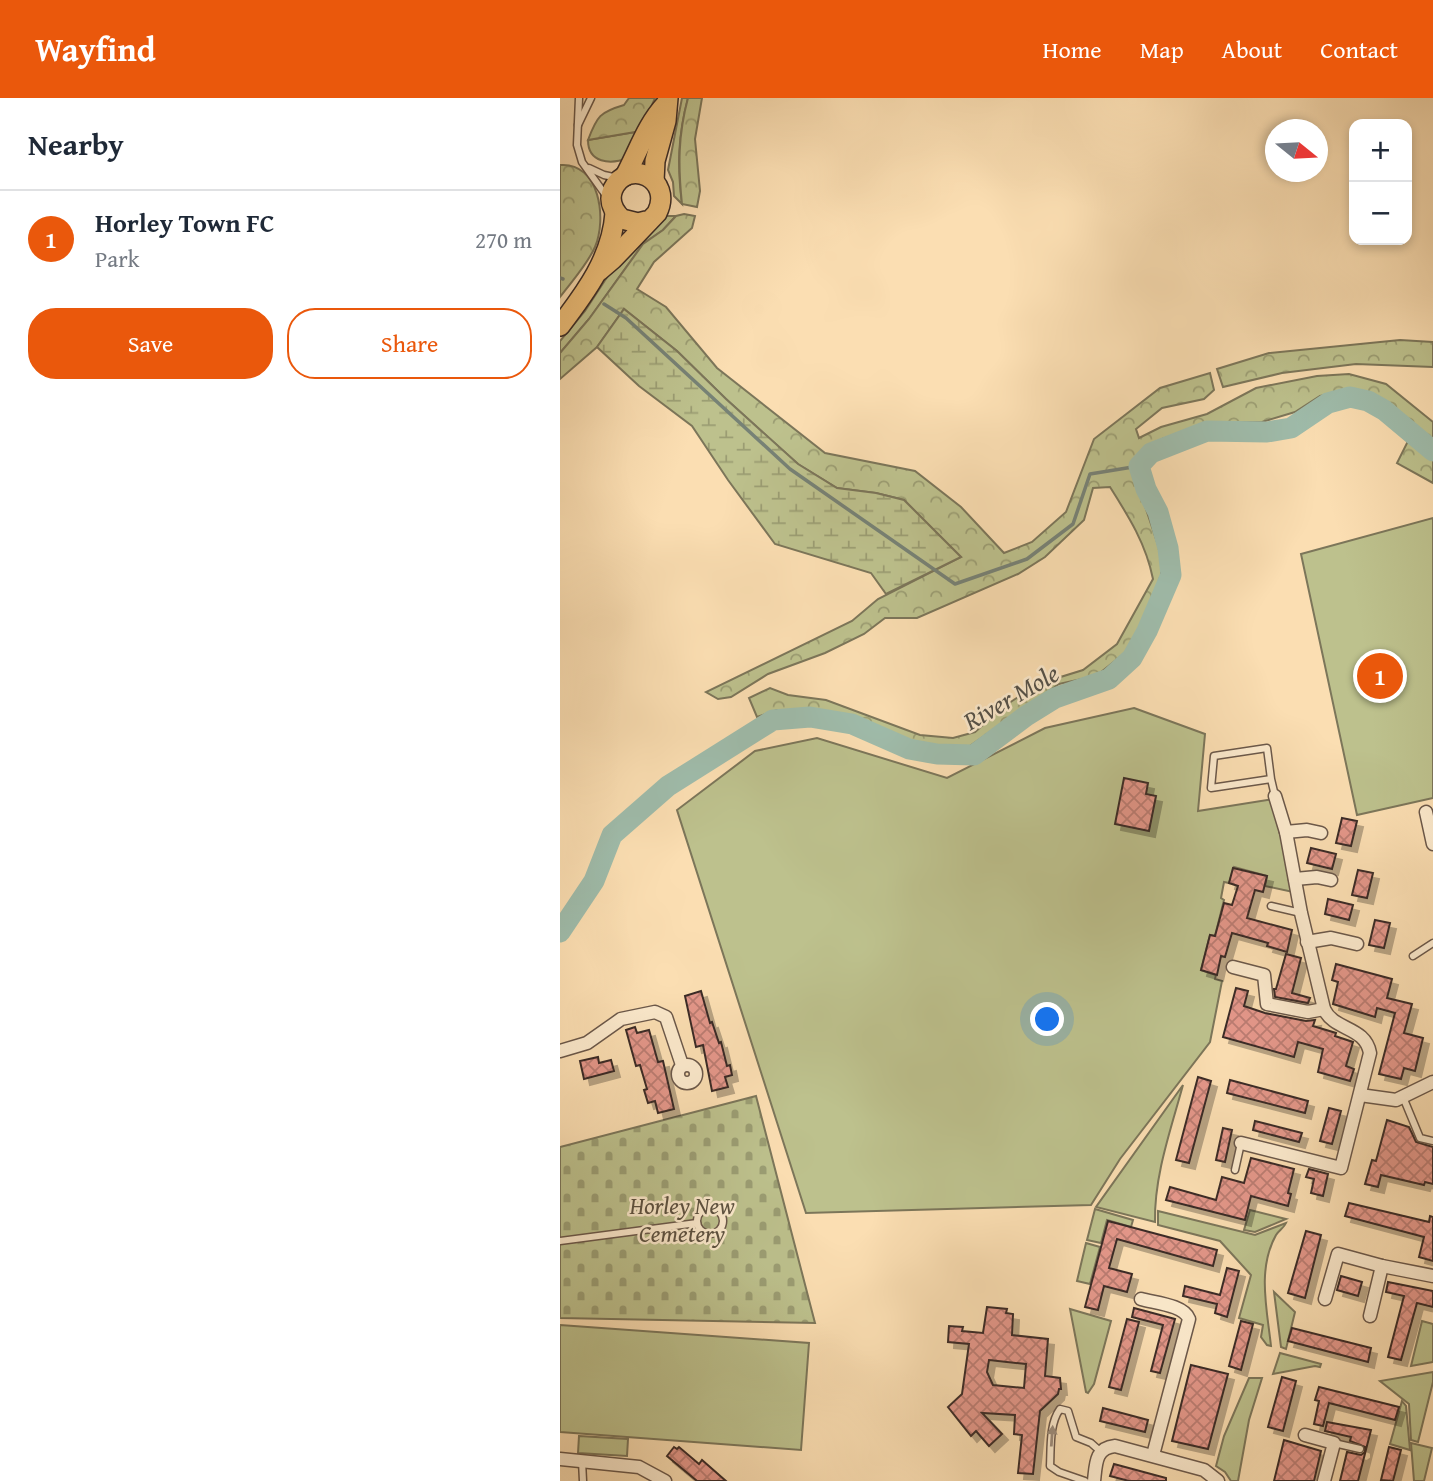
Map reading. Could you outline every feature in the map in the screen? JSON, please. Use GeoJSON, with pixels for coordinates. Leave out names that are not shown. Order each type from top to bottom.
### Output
{"type":"FeatureCollection","features":[{"type":"Feature","properties":{"kind":"main road"},"geometry":{"type":"LineString","coordinates":[[599,271],[611,242],[614,208],[611,195],[653,117],[667,101]]}},
{"type":"Feature","properties":{"kind":"main road"},"geometry":{"type":"LineString","coordinates":[[654,181],[655,161],[666,121],[667,101]]}},
{"type":"Feature","properties":{"kind":"main road"},"geometry":{"type":"LineString","coordinates":[[560,326],[599,271],[619,253],[646,221],[657,213],[661,200],[654,181],[646,175],[635,173],[623,177]]}},
{"type":"Feature","properties":{"kind":"main road"},"geometry":{"type":"LineString","coordinates":[[614,208],[629,223],[646,221]]}},
{"type":"Feature","properties":{"kind":"street"},"geometry":{"type":"LineString","coordinates":[[1241,1143],[1341,1168],[1370,1053],[1366,1040],[1327,1016],[1324,1009],[1307,942],[1286,832],[1275,796]]}},
{"type":"Feature","properties":{"kind":"street"},"geometry":{"type":"LineString","coordinates":[[1426,812],[1433,844]]}},
{"type":"Feature","properties":{"kind":"street"},"geometry":{"type":"LineString","coordinates":[[1286,832],[1307,830],[1321,833]]}},
{"type":"Feature","properties":{"kind":"street"},"geometry":{"type":"LineString","coordinates":[[1295,879],[1317,877],[1331,880]]}},
{"type":"Feature","properties":{"kind":"street"},"geometry":{"type":"LineString","coordinates":[[1307,942],[1331,938],[1357,944]]}},
{"type":"Feature","properties":{"kind":"street"},"geometry":{"type":"LineString","coordinates":[[1233,967],[1264,975],[1267,1004],[1308,1013],[1324,1009]]}},
{"type":"Feature","properties":{"kind":"street"},"geometry":{"type":"LineString","coordinates":[[560,1051],[587,1043],[615,1021],[655,1013],[666,1017],[682,1065]]}},
{"type":"Feature","properties":{"kind":"street"},"geometry":{"type":"LineString","coordinates":[[1360,1095],[1396,1100],[1433,1082]]}},
{"type":"Feature","properties":{"kind":"street"},"geometry":{"type":"LineString","coordinates":[[1325,1299],[1338,1254],[1433,1276]]}},
{"type":"Feature","properties":{"kind":"street"},"geometry":{"type":"LineString","coordinates":[[1370,1316],[1382,1266]]}},
{"type":"Feature","properties":{"kind":"street"},"geometry":{"type":"LineString","coordinates":[[1141,1299],[1181,1310],[1189,1319],[1153,1455]]}},
{"type":"Feature","properties":{"kind":"street"},"geometry":{"type":"LineString","coordinates":[[1305,1436],[1334,1443],[1324,1481]]}},
{"type":"Feature","properties":{"kind":"street"},"geometry":{"type":"LineString","coordinates":[[1094,1481],[1096,1461],[1102,1450],[1115,1446],[1204,1470],[1218,1481]]}},
{"type":"Feature","properties":{"kind":"street"},"geometry":{"type":"LineString","coordinates":[[560,1459],[639,1467],[665,1481]]}},
{"type":"Feature","properties":{"kind":"lane"},"geometry":{"type":"LineString","coordinates":[[579,98],[576,129],[582,162],[614,208]]}},
{"type":"Feature","properties":{"kind":"lane"},"geometry":{"type":"LineString","coordinates":[[576,129],[591,98]]}},
{"type":"Feature","properties":{"kind":"lane"},"geometry":{"type":"LineString","coordinates":[[582,162],[596,173],[623,177]]}},
{"type":"Feature","properties":{"kind":"lane"},"geometry":{"type":"LineString","coordinates":[[1271,779],[1211,788],[1214,756],[1267,748],[1275,796]]}},
{"type":"Feature","properties":{"kind":"lane"},"geometry":{"type":"LineString","coordinates":[[1271,906],[1301,913]]}},
{"type":"Feature","properties":{"kind":"lane"},"geometry":{"type":"LineString","coordinates":[[1413,956],[1433,943]]}},
{"type":"Feature","properties":{"kind":"lane"},"geometry":{"type":"LineString","coordinates":[[1402,1097],[1420,1138],[1433,1141]]}},
{"type":"Feature","properties":{"kind":"lane"},"geometry":{"type":"LineString","coordinates":[[1235,1170],[1241,1143]]}},
{"type":"Feature","properties":{"kind":"lane"},"geometry":{"type":"LineString","coordinates":[[707,1209],[715,1210],[722,1219],[719,1231],[711,1234],[702,1232],[697,1223],[700,1213],[707,1209]]}},
{"type":"Feature","properties":{"kind":"lane"},"geometry":{"type":"LineString","coordinates":[[560,1241],[697,1223]]}},
{"type":"Feature","properties":{"kind":"lane"},"geometry":{"type":"LineString","coordinates":[[1085,1481],[1050,1466],[1053,1422],[1060,1409],[1068,1411],[1076,1437],[1102,1450]]}},
{"type":"Feature","properties":{"kind":"lane"},"geometry":{"type":"LineString","coordinates":[[1334,1443],[1360,1449]]}},
{"type":"Feature","properties":{"kind":"lane"},"geometry":{"type":"LineString","coordinates":[[582,1461],[583,1481]]}},
{"type":"Feature","properties":{"kind":"green space"},"geometry":{"type":"Polygon","coordinates":[[[629,98],[655,98],[641,131],[588,140],[600,116],[624,105],[629,98]]]}},
{"type":"Feature","properties":{"kind":"green space"},"geometry":{"type":"Polygon","coordinates":[[[682,98],[688,98],[679,151],[682,204],[674,196],[673,182],[668,170],[682,98]]]}},
{"type":"Feature","properties":{"kind":"green space"},"geometry":{"type":"Polygon","coordinates":[[[688,98],[702,98],[695,139],[700,191],[697,207],[682,204],[681,138],[688,98]]]}},
{"type":"Feature","properties":{"kind":"green space"},"geometry":{"type":"Polygon","coordinates":[[[641,131],[628,158],[601,160],[592,154],[589,148],[588,140],[641,131]]]}},
{"type":"Feature","properties":{"kind":"green space"},"geometry":{"type":"Polygon","coordinates":[[[560,165],[573,167],[584,173],[592,182],[600,208],[600,222],[599,235],[592,254],[560,297],[560,165]]]}},
{"type":"Feature","properties":{"kind":"green space"},"geometry":{"type":"Polygon","coordinates":[[[666,216],[676,216],[663,230],[643,244],[589,319],[560,353],[560,341],[585,311],[615,265],[666,216]]]}},
{"type":"Feature","properties":{"kind":"green space"},"geometry":{"type":"Polygon","coordinates":[[[676,216],[695,216],[692,228],[654,262],[637,289],[666,307],[717,368],[825,453],[915,471],[961,507],[1004,553],[1032,542],[1066,512],[1094,439],[1160,388],[1210,373],[1214,390],[1204,399],[1162,408],[1136,429],[1139,438],[1161,427],[1207,414],[1256,388],[1317,376],[1349,374],[1386,384],[1433,422],[1433,443],[1378,399],[1351,390],[1320,396],[1295,412],[1262,422],[1211,423],[1162,439],[1136,456],[1135,476],[1161,554],[1161,579],[1143,622],[1125,653],[1096,676],[1059,684],[967,748],[931,749],[859,721],[803,711],[777,710],[757,717],[749,698],[770,688],[788,695],[826,700],[920,735],[953,738],[975,732],[1003,707],[1038,684],[1083,670],[1117,644],[1153,579],[1141,542],[1110,487],[1093,488],[1084,520],[1045,557],[1018,574],[917,618],[885,618],[864,634],[825,653],[768,674],[731,697],[718,699],[706,692],[852,621],[878,599],[961,557],[904,500],[837,488],[798,464],[677,351],[624,309],[597,347],[560,379],[560,353],[589,319],[643,244],[663,230],[676,216]]]}},
{"type":"Feature","properties":{"kind":"green space"},"geometry":{"type":"Polygon","coordinates":[[[624,309],[677,351],[798,464],[837,488],[904,500],[961,557],[886,594],[871,573],[775,544],[692,426],[639,386],[597,347],[624,309]]]}},
{"type":"Feature","properties":{"kind":"green space"},"geometry":{"type":"Polygon","coordinates":[[[1400,340],[1433,342],[1433,367],[1356,364],[1282,373],[1223,387],[1217,369],[1269,353],[1400,340]]]}},
{"type":"Feature","properties":{"kind":"green space"},"geometry":{"type":"Polygon","coordinates":[[[1409,439],[1433,459],[1433,483],[1397,463],[1409,439]]]}},
{"type":"Feature","properties":{"kind":"green space"},"geometry":{"type":"Polygon","coordinates":[[[1433,518],[1433,798],[1357,815],[1301,554],[1433,518]]]}},
{"type":"Feature","properties":{"kind":"green space"},"geometry":{"type":"Polygon","coordinates":[[[1134,708],[1205,734],[1198,811],[1273,799],[1293,892],[1265,886],[1267,876],[1234,867],[1229,883],[1224,882],[1221,898],[1224,900],[1215,936],[1210,935],[1201,970],[1216,975],[1215,979],[1222,981],[1210,1042],[1120,1159],[1091,1205],[806,1213],[677,810],[755,751],[817,738],[947,778],[1045,728],[1134,708]]]}},
{"type":"Feature","properties":{"kind":"green space"},"geometry":{"type":"Polygon","coordinates":[[[1183,1085],[1160,1170],[1155,1222],[1096,1207],[1183,1085]]]}},
{"type":"Feature","properties":{"kind":"green space","name":"Horley New Cemetery"},"geometry":{"type":"Polygon","coordinates":[[[756,1096],[815,1323],[560,1318],[560,1147],[756,1096]]]}},
{"type":"Feature","properties":{"kind":"green space"},"geometry":{"type":"Polygon","coordinates":[[[1095,1209],[1133,1220],[1131,1227],[1107,1220],[1101,1243],[1087,1240],[1095,1209]]]}},
{"type":"Feature","properties":{"kind":"green space"},"geometry":{"type":"Polygon","coordinates":[[[1250,1210],[1286,1219],[1255,1232],[1244,1230],[1250,1210]]]}},
{"type":"Feature","properties":{"kind":"green space"},"geometry":{"type":"Polygon","coordinates":[[[1158,1211],[1255,1235],[1286,1223],[1270,1248],[1265,1275],[1271,1346],[1261,1337],[1263,1325],[1239,1318],[1251,1275],[1220,1241],[1158,1225],[1158,1211]]]}},
{"type":"Feature","properties":{"kind":"green space"},"geometry":{"type":"Polygon","coordinates":[[[1086,1243],[1100,1247],[1090,1284],[1077,1281],[1086,1243]]]}},
{"type":"Feature","properties":{"kind":"green space"},"geometry":{"type":"Polygon","coordinates":[[[1274,1292],[1295,1312],[1286,1349],[1281,1347],[1274,1292]]]}},
{"type":"Feature","properties":{"kind":"green space"},"geometry":{"type":"Polygon","coordinates":[[[1070,1309],[1111,1321],[1094,1384],[1088,1393],[1086,1392],[1070,1309]]]}},
{"type":"Feature","properties":{"kind":"green space"},"geometry":{"type":"Polygon","coordinates":[[[1422,1321],[1433,1324],[1433,1362],[1411,1366],[1422,1321]]]}},
{"type":"Feature","properties":{"kind":"green space"},"geometry":{"type":"Polygon","coordinates":[[[560,1325],[809,1343],[801,1450],[560,1432],[560,1325]]]}},
{"type":"Feature","properties":{"kind":"green space"},"geometry":{"type":"Polygon","coordinates":[[[1280,1353],[1321,1364],[1320,1367],[1273,1374],[1280,1353]]]}},
{"type":"Feature","properties":{"kind":"green space"},"geometry":{"type":"Polygon","coordinates":[[[1433,1372],[1418,1442],[1411,1440],[1409,1404],[1380,1381],[1433,1372]]]}},
{"type":"Feature","properties":{"kind":"green space"},"geometry":{"type":"Polygon","coordinates":[[[1249,1378],[1262,1378],[1249,1420],[1238,1481],[1231,1481],[1225,1472],[1216,1466],[1224,1436],[1249,1378]]]}},
{"type":"Feature","properties":{"kind":"green space"},"geometry":{"type":"Polygon","coordinates":[[[1402,1401],[1406,1406],[1410,1450],[1390,1444],[1402,1401]]]}},
{"type":"Feature","properties":{"kind":"green space"},"geometry":{"type":"Polygon","coordinates":[[[579,1436],[628,1439],[627,1456],[578,1453],[579,1436]]]}},
{"type":"Feature","properties":{"kind":"green space"},"geometry":{"type":"Polygon","coordinates":[[[1411,1443],[1432,1448],[1424,1481],[1414,1481],[1411,1443]]]}},
{"type":"Feature","properties":{"kind":"building"},"geometry":{"type":"Polygon","coordinates":[[[1124,778],[1148,783],[1146,794],[1156,796],[1149,831],[1115,824],[1124,778]]]}},
{"type":"Feature","properties":{"kind":"building"},"geometry":{"type":"Polygon","coordinates":[[[1342,818],[1357,821],[1351,846],[1336,843],[1342,818]]]}},
{"type":"Feature","properties":{"kind":"building"},"geometry":{"type":"Polygon","coordinates":[[[1311,848],[1336,854],[1332,869],[1307,863],[1311,848]]]}},
{"type":"Feature","properties":{"kind":"building"},"geometry":{"type":"Polygon","coordinates":[[[1233,868],[1267,876],[1263,892],[1255,890],[1247,918],[1292,930],[1287,952],[1267,946],[1268,943],[1232,933],[1225,957],[1221,956],[1217,975],[1201,970],[1210,935],[1215,936],[1224,903],[1232,905],[1238,886],[1229,883],[1233,868]]]}},
{"type":"Feature","properties":{"kind":"building"},"geometry":{"type":"Polygon","coordinates":[[[1358,870],[1373,873],[1367,898],[1352,895],[1358,870]]]}},
{"type":"Feature","properties":{"kind":"building"},"geometry":{"type":"Polygon","coordinates":[[[1328,899],[1353,905],[1349,920],[1325,914],[1328,899]]]}},
{"type":"Feature","properties":{"kind":"building"},"geometry":{"type":"Polygon","coordinates":[[[1375,920],[1390,923],[1384,948],[1369,945],[1375,920]]]}},
{"type":"Feature","properties":{"kind":"building"},"geometry":{"type":"Polygon","coordinates":[[[1286,954],[1301,958],[1292,993],[1310,998],[1308,1003],[1275,997],[1274,989],[1286,954]]]}},
{"type":"Feature","properties":{"kind":"building"},"geometry":{"type":"Polygon","coordinates":[[[1336,964],[1392,979],[1387,998],[1412,1004],[1404,1033],[1423,1038],[1415,1071],[1404,1068],[1401,1079],[1379,1074],[1395,1013],[1377,1008],[1375,1017],[1333,1004],[1338,982],[1332,980],[1336,964]]]}},
{"type":"Feature","properties":{"kind":"building"},"geometry":{"type":"Polygon","coordinates":[[[1236,988],[1248,991],[1244,1006],[1265,1013],[1306,1021],[1315,1020],[1313,1026],[1353,1042],[1346,1066],[1354,1069],[1350,1081],[1318,1072],[1323,1049],[1298,1042],[1294,1057],[1223,1037],[1236,988]]]}},
{"type":"Feature","properties":{"kind":"building"},"geometry":{"type":"Polygon","coordinates":[[[701,991],[710,1023],[712,1022],[719,1043],[721,1042],[732,1075],[725,1077],[728,1087],[712,1091],[703,1045],[696,1047],[685,996],[701,991]]]}},
{"type":"Feature","properties":{"kind":"building"},"geometry":{"type":"Polygon","coordinates":[[[635,1027],[637,1033],[649,1030],[658,1062],[663,1061],[674,1109],[658,1113],[655,1101],[648,1103],[640,1065],[636,1066],[626,1030],[635,1027]]]}},
{"type":"Feature","properties":{"kind":"building"},"geometry":{"type":"Polygon","coordinates":[[[598,1057],[599,1063],[611,1060],[614,1071],[584,1079],[580,1061],[598,1057]]]}},
{"type":"Feature","properties":{"kind":"building"},"geometry":{"type":"Polygon","coordinates":[[[1198,1077],[1211,1081],[1189,1163],[1176,1160],[1198,1077]]]}},
{"type":"Feature","properties":{"kind":"building"},"geometry":{"type":"Polygon","coordinates":[[[1230,1080],[1308,1101],[1305,1113],[1227,1093],[1230,1080]]]}},
{"type":"Feature","properties":{"kind":"building"},"geometry":{"type":"Polygon","coordinates":[[[1329,1108],[1341,1111],[1332,1144],[1320,1141],[1329,1108]]]}},
{"type":"Feature","properties":{"kind":"building"},"geometry":{"type":"Polygon","coordinates":[[[1387,1120],[1409,1127],[1416,1142],[1433,1147],[1433,1184],[1425,1182],[1424,1185],[1381,1175],[1378,1187],[1365,1184],[1372,1160],[1376,1161],[1387,1120]]]}},
{"type":"Feature","properties":{"kind":"building"},"geometry":{"type":"Polygon","coordinates":[[[1255,1121],[1302,1133],[1299,1142],[1253,1130],[1255,1121]]]}},
{"type":"Feature","properties":{"kind":"building"},"geometry":{"type":"Polygon","coordinates":[[[1223,1128],[1232,1130],[1225,1162],[1216,1160],[1223,1128]]]}},
{"type":"Feature","properties":{"kind":"building"},"geometry":{"type":"Polygon","coordinates":[[[1251,1158],[1294,1169],[1288,1206],[1251,1196],[1245,1220],[1166,1200],[1170,1187],[1216,1200],[1222,1177],[1244,1183],[1251,1158]]]}},
{"type":"Feature","properties":{"kind":"building"},"geometry":{"type":"Polygon","coordinates":[[[1309,1169],[1328,1174],[1323,1196],[1311,1193],[1314,1179],[1306,1177],[1309,1169]]]}},
{"type":"Feature","properties":{"kind":"building"},"geometry":{"type":"Polygon","coordinates":[[[1349,1203],[1429,1222],[1430,1216],[1433,1217],[1433,1261],[1419,1257],[1424,1237],[1345,1216],[1349,1203]]]}},
{"type":"Feature","properties":{"kind":"building"},"geometry":{"type":"Polygon","coordinates":[[[1108,1221],[1217,1250],[1213,1266],[1117,1239],[1109,1268],[1132,1274],[1127,1292],[1104,1286],[1098,1310],[1085,1307],[1108,1221]]]}},
{"type":"Feature","properties":{"kind":"building"},"geometry":{"type":"Polygon","coordinates":[[[1306,1231],[1321,1235],[1305,1298],[1288,1293],[1306,1231]]]}},
{"type":"Feature","properties":{"kind":"building"},"geometry":{"type":"Polygon","coordinates":[[[1227,1268],[1239,1271],[1227,1317],[1215,1313],[1217,1304],[1183,1296],[1185,1286],[1220,1295],[1227,1268]]]}},
{"type":"Feature","properties":{"kind":"building"},"geometry":{"type":"Polygon","coordinates":[[[1341,1276],[1362,1282],[1358,1296],[1337,1290],[1341,1276]]]}},
{"type":"Feature","properties":{"kind":"building"},"geometry":{"type":"Polygon","coordinates":[[[1388,1282],[1433,1291],[1433,1307],[1417,1303],[1401,1360],[1388,1357],[1404,1296],[1386,1292],[1388,1282]]]}},
{"type":"Feature","properties":{"kind":"building"},"geometry":{"type":"Polygon","coordinates":[[[987,1307],[1007,1309],[1006,1313],[1013,1314],[1012,1335],[1048,1339],[1045,1376],[1060,1378],[1061,1389],[1040,1411],[1033,1474],[1018,1473],[1022,1435],[1014,1434],[1015,1415],[982,1413],[1002,1434],[989,1446],[976,1431],[971,1436],[948,1407],[962,1394],[969,1344],[948,1342],[949,1326],[963,1327],[962,1331],[983,1333],[987,1307]],[[989,1360],[987,1372],[993,1385],[1024,1388],[1026,1364],[989,1360]]]}},
{"type":"Feature","properties":{"kind":"building"},"geometry":{"type":"Polygon","coordinates":[[[1134,1308],[1175,1319],[1160,1373],[1151,1371],[1163,1325],[1132,1317],[1134,1308]]]}},
{"type":"Feature","properties":{"kind":"building"},"geometry":{"type":"Polygon","coordinates":[[[1127,1319],[1139,1322],[1121,1390],[1109,1387],[1127,1319]]]}},
{"type":"Feature","properties":{"kind":"building"},"geometry":{"type":"Polygon","coordinates":[[[1241,1321],[1253,1324],[1241,1370],[1229,1366],[1241,1321]]]}},
{"type":"Feature","properties":{"kind":"building"},"geometry":{"type":"Polygon","coordinates":[[[1292,1328],[1371,1348],[1368,1362],[1288,1341],[1292,1328]]]}},
{"type":"Feature","properties":{"kind":"building"},"geometry":{"type":"Polygon","coordinates":[[[1191,1365],[1228,1374],[1208,1449],[1172,1441],[1191,1365]]]}},
{"type":"Feature","properties":{"kind":"building"},"geometry":{"type":"Polygon","coordinates":[[[1282,1377],[1296,1381],[1283,1431],[1268,1427],[1282,1377]]]}},
{"type":"Feature","properties":{"kind":"building"},"geometry":{"type":"Polygon","coordinates":[[[1319,1387],[1399,1407],[1395,1420],[1329,1403],[1323,1426],[1314,1424],[1319,1401],[1315,1400],[1319,1387]]]}},
{"type":"Feature","properties":{"kind":"building"},"geometry":{"type":"Polygon","coordinates":[[[1103,1408],[1148,1420],[1145,1432],[1100,1421],[1103,1408]]]}},
{"type":"Feature","properties":{"kind":"building"},"geometry":{"type":"Polygon","coordinates":[[[1327,1422],[1371,1430],[1358,1481],[1340,1481],[1347,1452],[1361,1455],[1365,1452],[1365,1447],[1350,1441],[1351,1437],[1325,1431],[1327,1422]]]}},
{"type":"Feature","properties":{"kind":"building"},"geometry":{"type":"Polygon","coordinates":[[[1284,1440],[1321,1451],[1314,1481],[1274,1481],[1284,1440]]]}},
{"type":"Feature","properties":{"kind":"building"},"geometry":{"type":"Polygon","coordinates":[[[674,1447],[679,1447],[699,1464],[702,1460],[726,1481],[697,1481],[667,1456],[674,1447]]]}},
{"type":"Feature","properties":{"kind":"building"},"geometry":{"type":"Polygon","coordinates":[[[1389,1447],[1401,1450],[1393,1481],[1381,1480],[1389,1447]]]}},
{"type":"Feature","properties":{"kind":"building"},"geometry":{"type":"Polygon","coordinates":[[[1114,1464],[1166,1478],[1166,1481],[1129,1481],[1110,1476],[1114,1464]]]}},
{"type":"Feature","properties":{"kind":"waterway"},"geometry":{"type":"LineString","coordinates":[[604,304],[626,318],[790,469],[955,584],[1027,559],[1073,524],[1090,474],[1139,466]]}},
{"type":"Feature","properties":{"kind":"waterway","name":"River Mole"},"geometry":{"type":"LineString","coordinates":[[560,932],[594,881],[612,835],[668,786],[773,720],[810,717],[852,724],[909,749],[937,754],[974,755],[1055,698],[1109,679],[1132,658],[1171,575],[1168,548],[1158,512],[1146,489],[1139,466],[1151,453],[1207,431],[1267,432],[1291,428],[1328,403],[1350,397],[1368,401],[1384,410],[1433,451]]}},
{"type":"Feature","properties":{"kind":"place","name":"Horley Town FC"},"geometry":{"type":"Point","coordinates":[1380,676]}}]}
